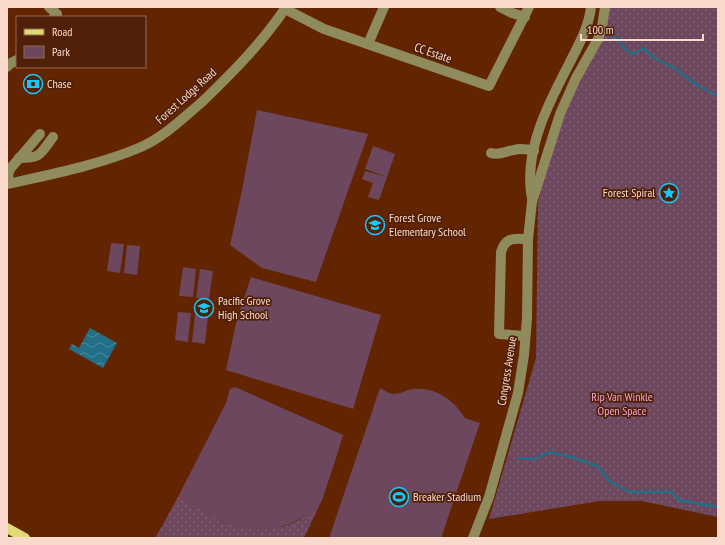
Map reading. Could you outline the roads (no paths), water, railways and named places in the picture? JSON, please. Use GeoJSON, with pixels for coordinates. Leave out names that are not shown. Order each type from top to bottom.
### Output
{"type":"FeatureCollection","features":[{"type":"Feature","properties":{"kind":"main road"},"geometry":{"type":"LineString","coordinates":[[7,528],[25,538]]}},
{"type":"Feature","properties":{"kind":"street"},"geometry":{"type":"LineString","coordinates":[[49,7],[57,14],[55,16]]}},
{"type":"Feature","properties":{"kind":"street"},"geometry":{"type":"LineString","coordinates":[[368,44],[384,7]]}},
{"type":"Feature","properties":{"kind":"street"},"geometry":{"type":"LineString","coordinates":[[500,7],[512,13],[528,12]]}},
{"type":"Feature","properties":{"kind":"street","name":"Congress Avenue"},"geometry":{"type":"LineString","coordinates":[[474,538],[489,497],[518,393],[527,318],[528,239],[532,202],[530,178],[534,151],[541,121],[549,102],[582,39],[592,7]]}},
{"type":"Feature","properties":{"kind":"street","name":"Congress Avenue"},"geometry":{"type":"LineString","coordinates":[[532,202],[560,114],[576,78],[598,39],[602,27],[605,7]]}},
{"type":"Feature","properties":{"kind":"street","name":"CC Estate"},"geometry":{"type":"LineString","coordinates":[[286,8],[324,29],[489,86],[528,12]]}},
{"type":"Feature","properties":{"kind":"street","name":"Forest Lodge Road"},"geometry":{"type":"LineString","coordinates":[[8,183],[98,163],[152,142],[179,122],[232,72],[271,28],[286,8]]}},
{"type":"Feature","properties":{"kind":"street"},"geometry":{"type":"LineString","coordinates":[[7,67],[16,60]]}},
{"type":"Feature","properties":{"kind":"street"},"geometry":{"type":"LineString","coordinates":[[8,183],[10,168],[40,134]]}},
{"type":"Feature","properties":{"kind":"street"},"geometry":{"type":"LineString","coordinates":[[19,158],[36,157],[53,137]]}},
{"type":"Feature","properties":{"kind":"street"},"geometry":{"type":"LineString","coordinates":[[491,153],[500,154],[524,149],[534,151]]}},
{"type":"Feature","properties":{"kind":"street"},"geometry":{"type":"LineString","coordinates":[[42,151],[49,152],[53,150]]}},
{"type":"Feature","properties":{"kind":"street"},"geometry":{"type":"LineString","coordinates":[[525,336],[499,334],[501,252],[503,246],[510,240],[528,239]]}},
{"type":"Feature","properties":{"kind":"water"},"geometry":{"type":"Polygon","coordinates":[[[90,328],[117,343],[103,368],[69,349],[72,344],[79,348],[90,328]]]}},
{"type":"Feature","properties":{"kind":"waterway"},"geometry":{"type":"LineString","coordinates":[[614,36],[627,51],[633,54],[643,48],[654,58],[676,69],[695,84],[718,96]]}},
{"type":"Feature","properties":{"kind":"waterway"},"geometry":{"type":"LineString","coordinates":[[518,458],[535,459],[549,452],[571,457],[597,466],[609,481],[629,492],[672,492],[678,500],[718,507]]}},
{"type":"Feature","properties":{"kind":"place","name":"Chase"},"geometry":{"type":"Point","coordinates":[33,84]}},
{"type":"Feature","properties":{"kind":"place","name":"Forest Spiral"},"geometry":{"type":"Point","coordinates":[669,193]}},
{"type":"Feature","properties":{"kind":"place","name":"Forest Grove Elementary School"},"geometry":{"type":"Point","coordinates":[375,225]}},
{"type":"Feature","properties":{"kind":"place","name":"Pacific Grove High School"},"geometry":{"type":"Point","coordinates":[204,308]}},
{"type":"Feature","properties":{"kind":"place","name":"Breaker Stadium"},"geometry":{"type":"Point","coordinates":[399,497]}},
{"type":"Feature","properties":{"kind":"park label","name":"Rip Van Winkle Open Space"},"geometry":{"type":"Point","coordinates":[622,404]}}]}
